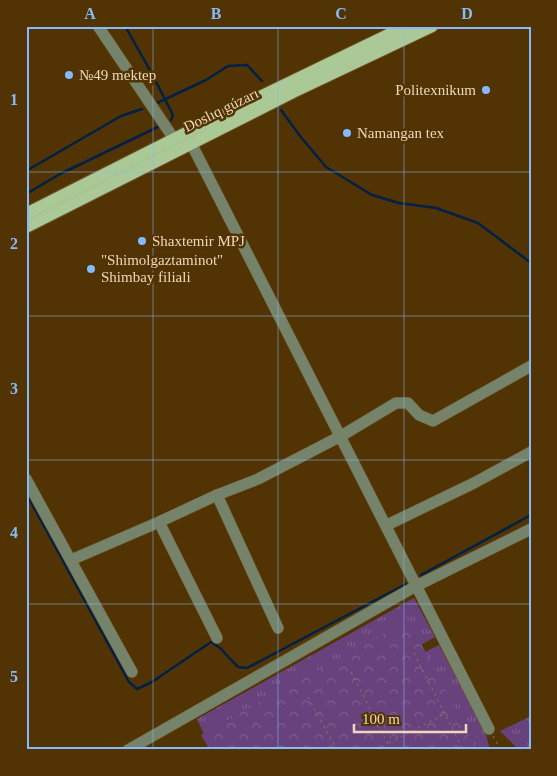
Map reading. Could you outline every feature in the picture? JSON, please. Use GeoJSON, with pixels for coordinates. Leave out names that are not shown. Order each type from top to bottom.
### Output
{"type":"FeatureCollection","features":[{"type":"Feature","properties":{"kind":"main road","name":"Doslıq gúzarı"},"geometry":{"type":"LineString","coordinates":[[26,214],[174,138],[407,26]]}},
{"type":"Feature","properties":{"kind":"main road","name":"Doslıq gúzarı"},"geometry":{"type":"LineString","coordinates":[[26,227],[299,89],[432,26]]}},
{"type":"Feature","properties":{"kind":"street"},"geometry":{"type":"LineString","coordinates":[[98,26],[174,138]]}},
{"type":"Feature","properties":{"kind":"street"},"geometry":{"type":"LineString","coordinates":[[191,143],[387,525],[489,729]]}},
{"type":"Feature","properties":{"kind":"street"},"geometry":{"type":"LineString","coordinates":[[71,560],[217,495],[258,479],[341,436],[396,403],[408,403],[418,414],[433,421],[531,366]]}},
{"type":"Feature","properties":{"kind":"street"},"geometry":{"type":"LineString","coordinates":[[387,525],[474,483],[531,452]]}},
{"type":"Feature","properties":{"kind":"street"},"geometry":{"type":"LineString","coordinates":[[26,479],[132,672]]}},
{"type":"Feature","properties":{"kind":"street"},"geometry":{"type":"LineString","coordinates":[[217,495],[278,628]]}},
{"type":"Feature","properties":{"kind":"street"},"geometry":{"type":"LineString","coordinates":[[159,522],[217,638]]}},
{"type":"Feature","properties":{"kind":"street"},"geometry":{"type":"LineString","coordinates":[[128,750],[416,586],[531,529]]}},
{"type":"Feature","properties":{"kind":"path"},"geometry":{"type":"LineString","coordinates":[[414,653],[463,750]]}},
{"type":"Feature","properties":{"kind":"path"},"geometry":{"type":"LineString","coordinates":[[351,672],[391,750]]}},
{"type":"Feature","properties":{"kind":"path"},"geometry":{"type":"LineString","coordinates":[[308,697],[336,750]]}},
{"type":"Feature","properties":{"kind":"path"},"geometry":{"type":"LineString","coordinates":[[388,744],[445,714]]}},
{"type":"Feature","properties":{"kind":"path"},"geometry":{"type":"LineString","coordinates":[[489,729],[501,750]]}},
{"type":"Feature","properties":{"kind":"green space"},"geometry":{"type":"Polygon","coordinates":[[[414,598],[435,637],[210,748],[202,737],[204,734],[197,719],[414,598]]]}},
{"type":"Feature","properties":{"kind":"green space"},"geometry":{"type":"Polygon","coordinates":[[[409,620],[476,750],[210,750],[201,735],[409,620]]]}},
{"type":"Feature","properties":{"kind":"green space"},"geometry":{"type":"Polygon","coordinates":[[[439,645],[486,734],[490,750],[467,750],[419,655],[439,645]]]}},
{"type":"Feature","properties":{"kind":"green space"},"geometry":{"type":"Polygon","coordinates":[[[531,716],[531,750],[518,749],[500,731],[531,716]]]}},
{"type":"Feature","properties":{"kind":"waterway"},"geometry":{"type":"LineString","coordinates":[[125,26],[173,115],[171,120]]}},
{"type":"Feature","properties":{"kind":"waterway"},"geometry":{"type":"LineString","coordinates":[[157,103],[206,80],[228,66],[247,65],[262,81]]}},
{"type":"Feature","properties":{"kind":"waterway"},"geometry":{"type":"LineString","coordinates":[[26,171],[121,116],[142,109]]}},
{"type":"Feature","properties":{"kind":"waterway"},"geometry":{"type":"LineString","coordinates":[[281,110],[326,167],[372,195],[399,203],[436,208],[478,223],[531,263]]}},
{"type":"Feature","properties":{"kind":"waterway"},"geometry":{"type":"LineString","coordinates":[[26,194],[60,174],[162,125]]}},
{"type":"Feature","properties":{"kind":"waterway"},"geometry":{"type":"LineString","coordinates":[[26,493],[129,682],[137,689],[152,682],[211,642],[220,648],[238,667],[247,668],[406,584]]}},
{"type":"Feature","properties":{"kind":"waterway"},"geometry":{"type":"LineString","coordinates":[[421,575],[531,515]]}},
{"type":"Feature","properties":{"kind":"place","name":"№49 mektep"},"geometry":{"type":"Point","coordinates":[69,75]}},
{"type":"Feature","properties":{"kind":"place","name":"Politexnikum"},"geometry":{"type":"Point","coordinates":[486,90]}},
{"type":"Feature","properties":{"kind":"place","name":"Namangan tex"},"geometry":{"type":"Point","coordinates":[347,133]}},
{"type":"Feature","properties":{"kind":"place","name":"Shaxtemir MPJ"},"geometry":{"type":"Point","coordinates":[142,241]}},
{"type":"Feature","properties":{"kind":"place","name":"\"Shimolgaztaminot\" Shimbay filiali"},"geometry":{"type":"Point","coordinates":[91,269]}}]}
